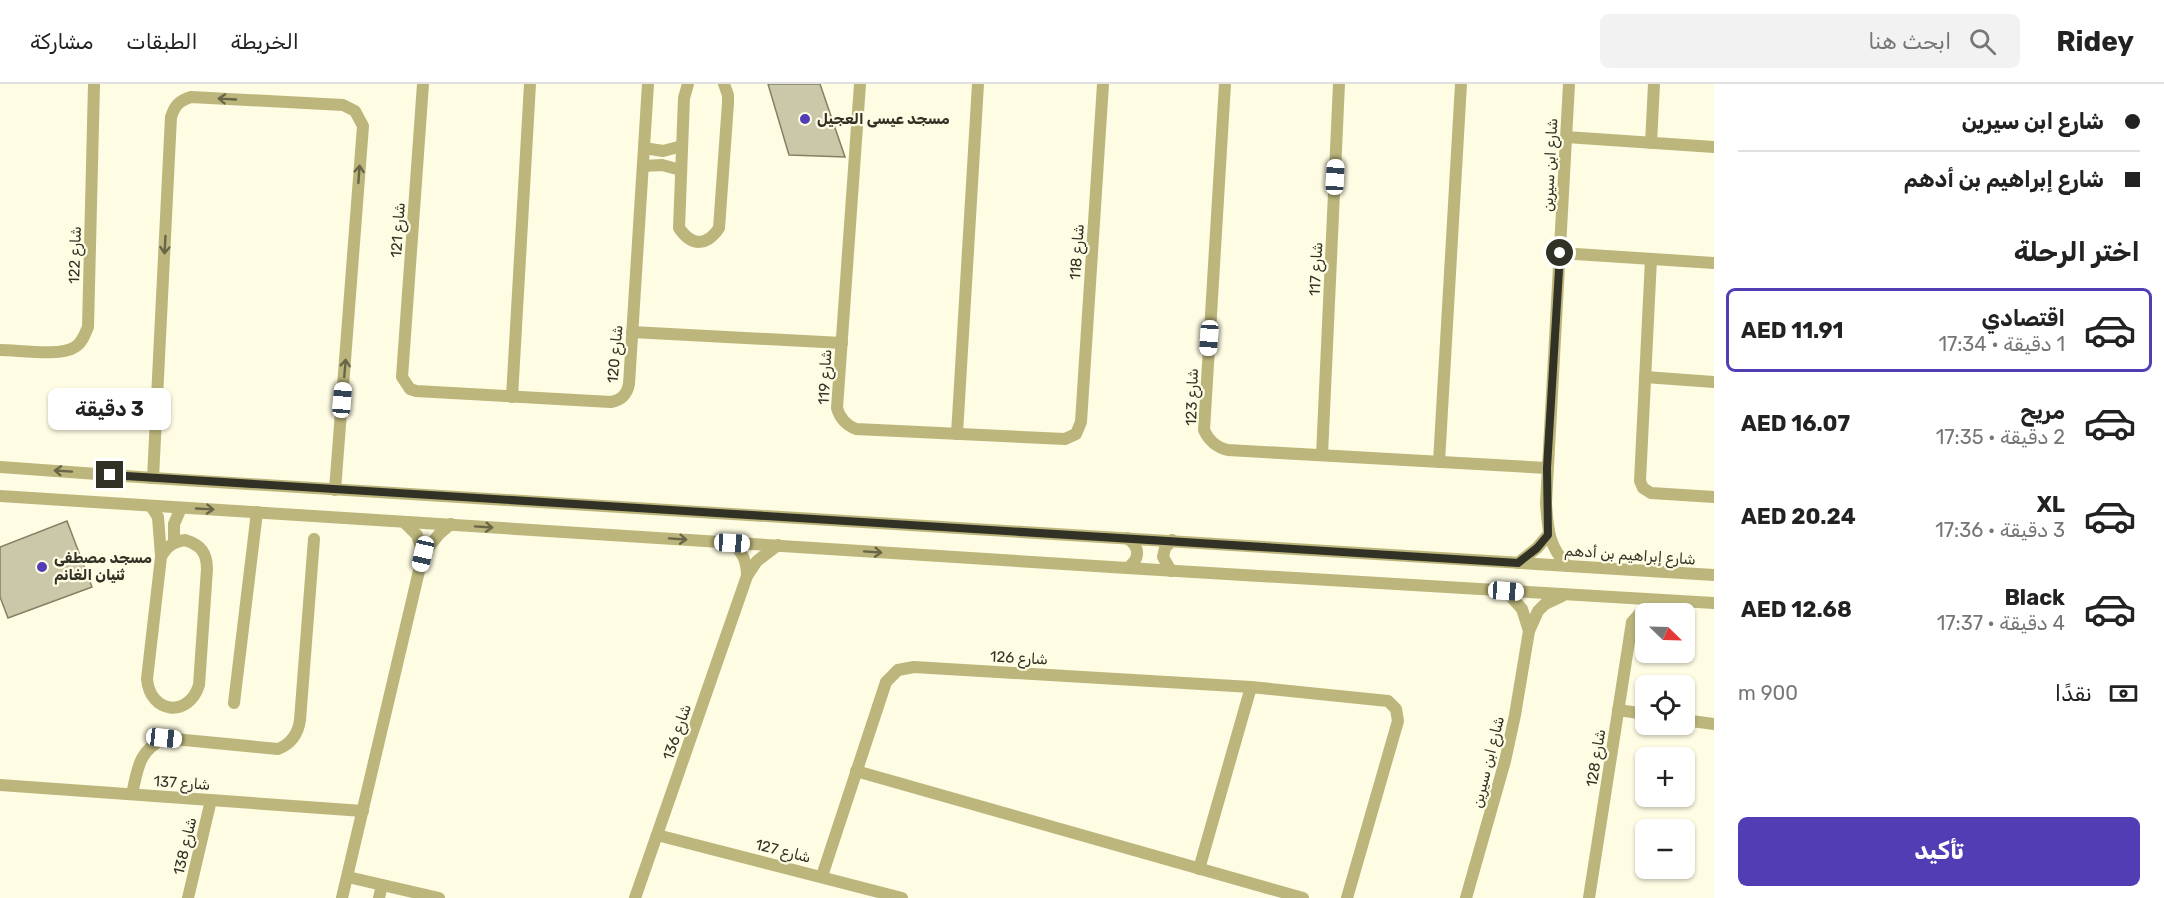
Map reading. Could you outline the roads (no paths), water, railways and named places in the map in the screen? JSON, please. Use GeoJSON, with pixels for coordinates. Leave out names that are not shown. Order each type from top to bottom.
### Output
{"type":"FeatureCollection","features":[{"type":"Feature","properties":{"kind":"street","name":"شارع 122"},"geometry":{"type":"LineString","coordinates":[[0,350],[64,352],[75,347],[86,333],[88,327],[94,84]]}},
{"type":"Feature","properties":{"kind":"street","name":"شارع 121"},"geometry":{"type":"LineString","coordinates":[[402,378],[423,84]]}},
{"type":"Feature","properties":{"kind":"street"},"geometry":{"type":"LineString","coordinates":[[512,398],[530,84]]}},
{"type":"Feature","properties":{"kind":"street","name":"شارع 120"},"geometry":{"type":"LineString","coordinates":[[402,378],[410,388],[416,391],[611,402],[621,399],[628,390],[629,384],[648,84]]}},
{"type":"Feature","properties":{"kind":"street"},"geometry":{"type":"LineString","coordinates":[[688,84],[684,98],[679,228],[685,237],[694,242],[704,242],[719,228],[728,103],[724,84]]}},
{"type":"Feature","properties":{"kind":"street","name":"شارع 119"},"geometry":{"type":"LineString","coordinates":[[860,84],[837,408],[840,417],[847,424],[861,429],[1065,439],[1076,434],[1081,422]]}},
{"type":"Feature","properties":{"kind":"street"},"geometry":{"type":"LineString","coordinates":[[957,434],[978,84]]}},
{"type":"Feature","properties":{"kind":"street","name":"شارع 118"},"geometry":{"type":"LineString","coordinates":[[1081,422],[1103,84]]}},
{"type":"Feature","properties":{"kind":"street","name":"شارع 123"},"geometry":{"type":"LineString","coordinates":[[1225,84],[1204,430],[1212,443],[1228,450],[1547,468]]}},
{"type":"Feature","properties":{"kind":"street","name":"شارع 117"},"geometry":{"type":"LineString","coordinates":[[1322,455],[1339,84]]}},
{"type":"Feature","properties":{"kind":"street"},"geometry":{"type":"LineString","coordinates":[[1439,462],[1461,84]]}},
{"type":"Feature","properties":{"kind":"street","name":"شارع ابن سيرين"},"geometry":{"type":"LineString","coordinates":[[1567,566],[1548,535],[1547,468],[1569,84]]}},
{"type":"Feature","properties":{"kind":"street"},"geometry":{"type":"LineString","coordinates":[[1651,143],[1654,84]]}},
{"type":"Feature","properties":{"kind":"street"},"geometry":{"type":"LineString","coordinates":[[153,478],[171,117],[175,106],[179,101],[191,97],[343,105],[355,111],[363,126],[335,490]]}},
{"type":"Feature","properties":{"kind":"street"},"geometry":{"type":"LineString","coordinates":[[1566,137],[1714,147]]}},
{"type":"Feature","properties":{"kind":"street"},"geometry":{"type":"LineString","coordinates":[[644,148],[663,151],[682,146]]}},
{"type":"Feature","properties":{"kind":"street"},"geometry":{"type":"LineString","coordinates":[[643,166],[662,165],[681,170]]}},
{"type":"Feature","properties":{"kind":"street"},"geometry":{"type":"LineString","coordinates":[[1560,253],[1714,263]]}},
{"type":"Feature","properties":{"kind":"street"},"geometry":{"type":"LineString","coordinates":[[1651,259],[1640,478],[1643,488],[1651,493],[1714,497]]}},
{"type":"Feature","properties":{"kind":"street"},"geometry":{"type":"LineString","coordinates":[[632,332],[842,343]]}},
{"type":"Feature","properties":{"kind":"street"},"geometry":{"type":"LineString","coordinates":[[1645,378],[1714,382]]}},
{"type":"Feature","properties":{"kind":"street","name":"شارع إبراهيم بن أدهم"},"geometry":{"type":"LineString","coordinates":[[0,467],[335,490],[1714,575]]}},
{"type":"Feature","properties":{"kind":"street"},"geometry":{"type":"LineString","coordinates":[[0,496],[1171,571],[1714,603]]}},
{"type":"Feature","properties":{"kind":"street"},"geometry":{"type":"LineString","coordinates":[[151,506],[158,517],[161,556],[147,679],[148,688],[151,696],[158,703],[175,708],[191,700],[199,685],[207,559],[203,550],[195,543],[185,540],[174,542],[161,556]]}},
{"type":"Feature","properties":{"kind":"street"},"geometry":{"type":"LineString","coordinates":[[174,542],[174,524],[181,508]]}},
{"type":"Feature","properties":{"kind":"street"},"geometry":{"type":"LineString","coordinates":[[234,703],[257,512]]}},
{"type":"Feature","properties":{"kind":"street"},"geometry":{"type":"LineString","coordinates":[[405,522],[417,535],[423,554]]}},
{"type":"Feature","properties":{"kind":"street"},"geometry":{"type":"LineString","coordinates":[[342,898],[423,554],[435,538],[451,525]]}},
{"type":"Feature","properties":{"kind":"street"},"geometry":{"type":"LineString","coordinates":[[1518,563],[1548,535]]}},
{"type":"Feature","properties":{"kind":"street"},"geometry":{"type":"LineString","coordinates":[[1127,538],[1134,543],[1138,551],[1134,563],[1127,568]]}},
{"type":"Feature","properties":{"kind":"street"},"geometry":{"type":"LineString","coordinates":[[132,794],[141,759],[151,747],[164,738],[278,750],[293,739],[300,720],[314,539]]}},
{"type":"Feature","properties":{"kind":"street"},"geometry":{"type":"LineString","coordinates":[[1171,571],[1163,557],[1165,548],[1172,540]]}},
{"type":"Feature","properties":{"kind":"street"},"geometry":{"type":"LineString","coordinates":[[732,543],[746,561],[747,576]]}},
{"type":"Feature","properties":{"kind":"street","name":"شارع 136"},"geometry":{"type":"LineString","coordinates":[[635,898],[747,576],[757,561],[778,546]]}},
{"type":"Feature","properties":{"kind":"street"},"geometry":{"type":"LineString","coordinates":[[1506,591],[1522,609],[1529,631]]}},
{"type":"Feature","properties":{"kind":"street","name":"شارع ابن سيرين"},"geometry":{"type":"LineString","coordinates":[[1466,898],[1505,761],[1529,631],[1538,611],[1554,598],[1564,595]]}},
{"type":"Feature","properties":{"kind":"street"},"geometry":{"type":"LineString","coordinates":[[1611,597],[1626,609],[1632,622],[1652,600]]}},
{"type":"Feature","properties":{"kind":"street","name":"شارع 128"},"geometry":{"type":"LineString","coordinates":[[1589,898],[1632,622]]}},
{"type":"Feature","properties":{"kind":"street","name":"شارع 126"},"geometry":{"type":"LineString","coordinates":[[822,876],[886,682],[891,675],[905,667],[1251,687],[1382,700],[1392,704],[1396,709],[1398,721],[1347,898]]}},
{"type":"Feature","properties":{"kind":"street"},"geometry":{"type":"LineString","coordinates":[[1199,869],[1251,687]]}},
{"type":"Feature","properties":{"kind":"street"},"geometry":{"type":"LineString","coordinates":[[1618,710],[1635,712]]}},
{"type":"Feature","properties":{"kind":"street"},"geometry":{"type":"LineString","coordinates":[[1695,721],[1714,724]]}},
{"type":"Feature","properties":{"kind":"street"},"geometry":{"type":"LineString","coordinates":[[856,771],[1303,898]]}},
{"type":"Feature","properties":{"kind":"street","name":"شارع 137"},"geometry":{"type":"LineString","coordinates":[[0,785],[363,811]]}},
{"type":"Feature","properties":{"kind":"street","name":"شارع 138"},"geometry":{"type":"LineString","coordinates":[[188,898],[211,800]]}},
{"type":"Feature","properties":{"kind":"street","name":"شارع 127"},"geometry":{"type":"LineString","coordinates":[[657,835],[822,876],[886,896],[902,898]]}},
{"type":"Feature","properties":{"kind":"street"},"geometry":{"type":"LineString","coordinates":[[348,877],[439,898]]}},
{"type":"Feature","properties":{"kind":"street"},"geometry":{"type":"LineString","coordinates":[[379,898],[382,885]]}},
{"type":"Feature","properties":{"kind":"place","name":"مسجد عيسى العجيل"},"geometry":{"type":"Point","coordinates":[805,119]}},
{"type":"Feature","properties":{"kind":"place","name":"مسجد مصطفى ثنيان الغانم"},"geometry":{"type":"Point","coordinates":[42,567]}}]}
